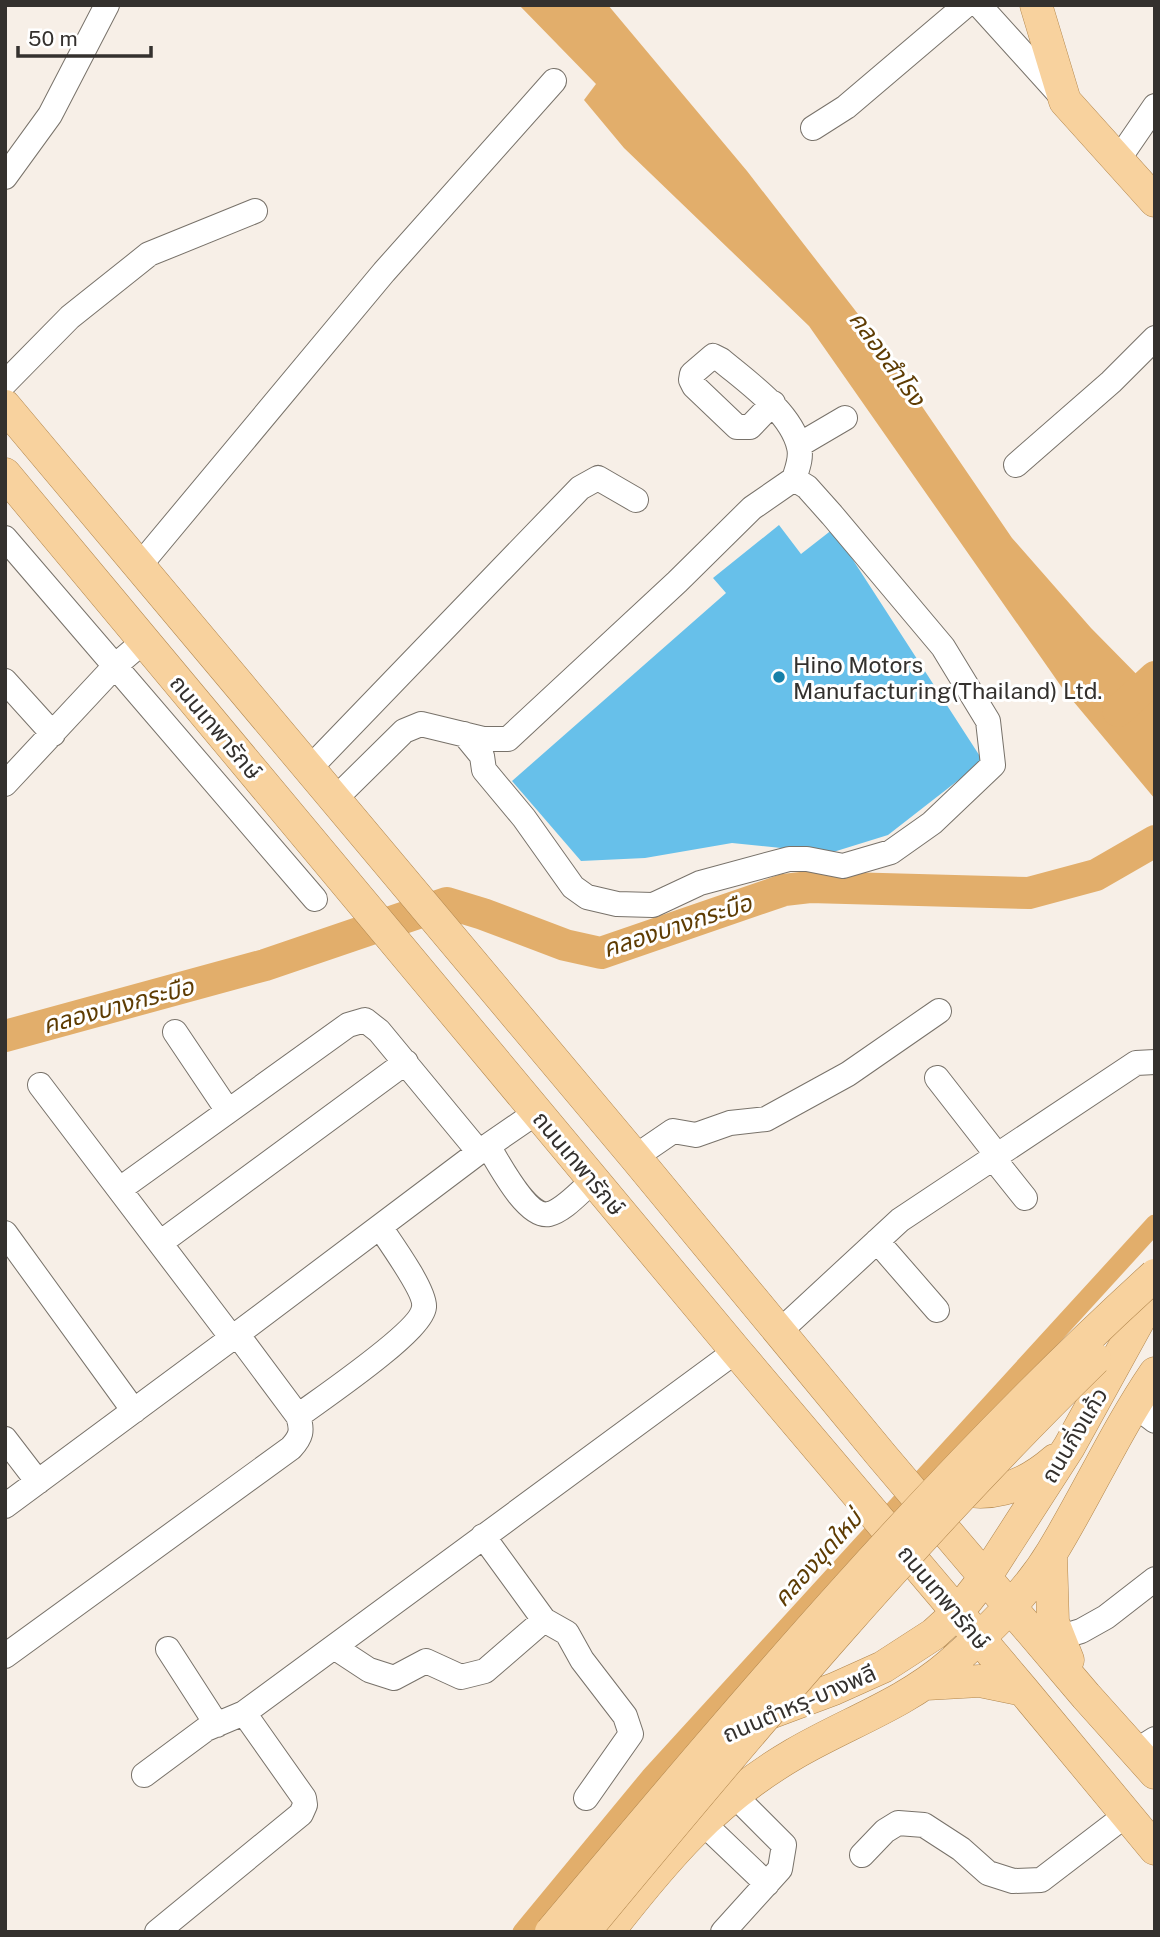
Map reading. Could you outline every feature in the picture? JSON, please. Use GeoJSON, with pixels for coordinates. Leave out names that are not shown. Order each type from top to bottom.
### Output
{"type":"FeatureCollection","features":[{"type":"Feature","properties":{"kind":"main road"},"geometry":{"type":"LineString","coordinates":[[1036,5],[1065,100],[1155,201]]}},
{"type":"Feature","properties":{"kind":"main road","name":"ถนนเทพารักษ์"},"geometry":{"type":"LineString","coordinates":[[5,406],[635,1157],[882,1456],[1086,1696],[1149,1754]]}},
{"type":"Feature","properties":{"kind":"main road","name":"ถนนเทพารักษ์"},"geometry":{"type":"LineString","coordinates":[[5,474],[1155,1849]]}},
{"type":"Feature","properties":{"kind":"main road"},"geometry":{"type":"LineString","coordinates":[[71,554],[104,524]]}},
{"type":"Feature","properties":{"kind":"main road"},"geometry":{"type":"LineString","coordinates":[[551,1932],[737,1711],[862,1569],[1004,1418],[1155,1275]]}},
{"type":"Feature","properties":{"kind":"main road","name":"ถนนกิ่งแก้ว"},"geometry":{"type":"LineString","coordinates":[[977,1566],[1069,1447],[1155,1291]]}},
{"type":"Feature","properties":{"kind":"main road"},"geometry":{"type":"LineString","coordinates":[[584,1932],[822,1649],[1017,1440],[1155,1303]]}},
{"type":"Feature","properties":{"kind":"main road","name":"ถนนกิ่งแก้ว"},"geometry":{"type":"LineString","coordinates":[[1012,1606],[1051,1553],[1113,1439],[1145,1413],[1155,1373]]}},
{"type":"Feature","properties":{"kind":"main road"},"geometry":{"type":"LineString","coordinates":[[882,1456],[949,1487],[976,1493],[995,1492],[1017,1485],[1048,1466],[1069,1447]]}},
{"type":"Feature","properties":{"kind":"main road"},"geometry":{"type":"LineString","coordinates":[[1051,1553],[1053,1622],[1086,1696]]}},
{"type":"Feature","properties":{"kind":"main road","name":"ถนนตำหรุ-บางพลี"},"geometry":{"type":"LineString","coordinates":[[536,1932],[688,1759],[713,1740],[741,1725],[834,1689],[883,1667],[915,1647],[957,1613],[977,1566]]}},
{"type":"Feature","properties":{"kind":"main road"},"geometry":{"type":"LineString","coordinates":[[915,1647],[925,1625],[932,1584]]}},
{"type":"Feature","properties":{"kind":"main road","name":"ถนนตำหรุ-บางพลี"},"geometry":{"type":"LineString","coordinates":[[608,1932],[658,1868],[702,1822],[734,1796],[793,1755],[926,1684],[1012,1606]]}},
{"type":"Feature","properties":{"kind":"main road"},"geometry":{"type":"LineString","coordinates":[[926,1684],[981,1681],[1023,1690]]}},
{"type":"Feature","properties":{"kind":"street"},"geometry":{"type":"LineString","coordinates":[[5,177],[50,114],[107,5]]}},
{"type":"Feature","properties":{"kind":"street"},"geometry":{"type":"LineString","coordinates":[[813,128],[846,107],[966,5]]}},
{"type":"Feature","properties":{"kind":"street"},"geometry":{"type":"LineString","coordinates":[[979,5],[1065,100]]}},
{"type":"Feature","properties":{"kind":"street"},"geometry":{"type":"LineString","coordinates":[[140,565],[384,272],[554,81]]}},
{"type":"Feature","properties":{"kind":"street"},"geometry":{"type":"LineString","coordinates":[[1118,160],[1155,106]]}},
{"type":"Feature","properties":{"kind":"street"},"geometry":{"type":"LineString","coordinates":[[5,383],[70,317],[149,254],[255,211]]}},
{"type":"Feature","properties":{"kind":"street"},"geometry":{"type":"LineString","coordinates":[[1016,466],[1111,382],[1155,338]]}},
{"type":"Feature","properties":{"kind":"street"},"geometry":{"type":"LineString","coordinates":[[335,799],[404,731],[421,724],[483,739],[508,739],[677,582],[752,508],[794,480],[800,458],[799,445],[773,403]]}},
{"type":"Feature","properties":{"kind":"street"},"geometry":{"type":"LineString","coordinates":[[799,445],[845,418]]}},
{"type":"Feature","properties":{"kind":"street"},"geometry":{"type":"LineString","coordinates":[[309,769],[580,488],[598,478],[636,500]]}},
{"type":"Feature","properties":{"kind":"street"},"geometry":{"type":"LineString","coordinates":[[464,734],[482,755],[484,770],[524,818],[573,887],[587,897],[617,904],[653,905],[700,883],[789,859],[807,859],[843,866],[891,852],[932,822],[993,765],[988,721],[943,647],[832,515],[807,487],[794,480]]}},
{"type":"Feature","properties":{"kind":"street"},"geometry":{"type":"LineString","coordinates":[[5,538],[315,899]]}},
{"type":"Feature","properties":{"kind":"street"},"geometry":{"type":"LineString","coordinates":[[5,784],[116,665],[144,641]]}},
{"type":"Feature","properties":{"kind":"street"},"geometry":{"type":"LineString","coordinates":[[5,681],[53,734]]}},
{"type":"Feature","properties":{"kind":"street"},"geometry":{"type":"LineString","coordinates":[[635,1157],[673,1131],[696,1135],[730,1123],[766,1119],[848,1074],[939,1011]]}},
{"type":"Feature","properties":{"kind":"street"},"geometry":{"type":"LineString","coordinates":[[120,1189],[348,1025],[365,1020],[379,1031],[483,1149],[522,1201],[540,1213],[548,1214],[594,1180]]}},
{"type":"Feature","properties":{"kind":"street"},"geometry":{"type":"LineString","coordinates":[[175,1032],[228,1111]]}},
{"type":"Feature","properties":{"kind":"street"},"geometry":{"type":"LineString","coordinates":[[160,1243],[406,1062]]}},
{"type":"Feature","properties":{"kind":"street"},"geometry":{"type":"LineString","coordinates":[[779,1332],[900,1220],[1136,1063],[1155,1062]]}},
{"type":"Feature","properties":{"kind":"street"},"geometry":{"type":"LineString","coordinates":[[937,1078],[1025,1198]]}},
{"type":"Feature","properties":{"kind":"street"},"geometry":{"type":"LineString","coordinates":[[5,1656],[291,1448],[299,1439],[302,1429],[298,1416],[160,1243],[40,1085]]}},
{"type":"Feature","properties":{"kind":"street"},"geometry":{"type":"LineString","coordinates":[[5,1506],[483,1149],[537,1112]]}},
{"type":"Feature","properties":{"kind":"street"},"geometry":{"type":"LineString","coordinates":[[298,1416],[421,1320],[425,1306],[420,1291],[380,1227]]}},
{"type":"Feature","properties":{"kind":"street"},"geometry":{"type":"LineString","coordinates":[[5,1233],[134,1411]]}},
{"type":"Feature","properties":{"kind":"street"},"geometry":{"type":"LineString","coordinates":[[877,1241],[937,1310]]}},
{"type":"Feature","properties":{"kind":"street"},"geometry":{"type":"LineString","coordinates":[[144,1775],[206,1728],[244,1713],[736,1351]]}},
{"type":"Feature","properties":{"kind":"street"},"geometry":{"type":"LineString","coordinates":[[5,1439],[38,1482]]}},
{"type":"Feature","properties":{"kind":"street"},"geometry":{"type":"LineString","coordinates":[[483,1536],[544,1620],[567,1633],[582,1660],[625,1716],[631,1734],[586,1798]]}},
{"type":"Feature","properties":{"kind":"street"},"geometry":{"type":"LineString","coordinates":[[1058,1638],[1081,1631],[1106,1617],[1155,1578]]}},
{"type":"Feature","properties":{"kind":"street"},"geometry":{"type":"LineString","coordinates":[[334,1647],[369,1670],[394,1678],[426,1661],[461,1677],[485,1671],[544,1620]]}},
{"type":"Feature","properties":{"kind":"street"},"geometry":{"type":"LineString","coordinates":[[168,1649],[217,1725]]}},
{"type":"Feature","properties":{"kind":"street"},"geometry":{"type":"LineString","coordinates":[[157,1932],[301,1814],[306,1805],[304,1798],[244,1713]]}},
{"type":"Feature","properties":{"kind":"street"},"geometry":{"type":"LineString","coordinates":[[723,1932],[780,1869],[784,1845],[734,1796]]}},
{"type":"Feature","properties":{"kind":"street"},"geometry":{"type":"LineString","coordinates":[[862,1855],[885,1831],[898,1823],[924,1825],[961,1849],[988,1873],[1013,1881],[1041,1880],[1126,1815]]}},
{"type":"Feature","properties":{"kind":"street"},"geometry":{"type":"LineString","coordinates":[[702,1822],[767,1884]]}},
{"type":"Feature","properties":{"kind":"water","name":"คลองสำโรง"},"geometry":{"type":"Polygon","coordinates":[[[519,5],[608,5],[747,171],[865,323],[1012,538],[1091,628],[1155,693],[1155,799],[1063,689],[809,326],[624,148],[584,100],[596,84],[519,5]]]}},
{"type":"Feature","properties":{"kind":"building","name":"Hino Motors Manufacturing(Thailand) Ltd."},"geometry":{"type":"Polygon","coordinates":[[[779,525],[801,554],[833,529],[983,761],[888,835],[830,853],[732,843],[645,858],[581,861],[512,781],[726,593],[713,578],[779,525]]]}},
{"type":"Feature","properties":{"kind":"waterway"},"geometry":{"type":"LineString","coordinates":[[1118,711],[1155,677]]}},
{"type":"Feature","properties":{"kind":"waterway","name":"คลองบางกระบือ"},"geometry":{"type":"LineString","coordinates":[[5,1036],[265,965],[447,903],[565,945],[601,953],[784,890],[810,887],[1029,893],[1096,875],[1155,841]]}},
{"type":"Feature","properties":{"kind":"waterway","name":"คลองขุดใหม่"},"geometry":{"type":"LineString","coordinates":[[522,1932],[650,1777],[1155,1224]]}},
{"type":"Feature","properties":{"kind":"place","name":"Hino Motors Manufacturing(Thailand) Ltd."},"geometry":{"type":"Point","coordinates":[779,677]}}]}
